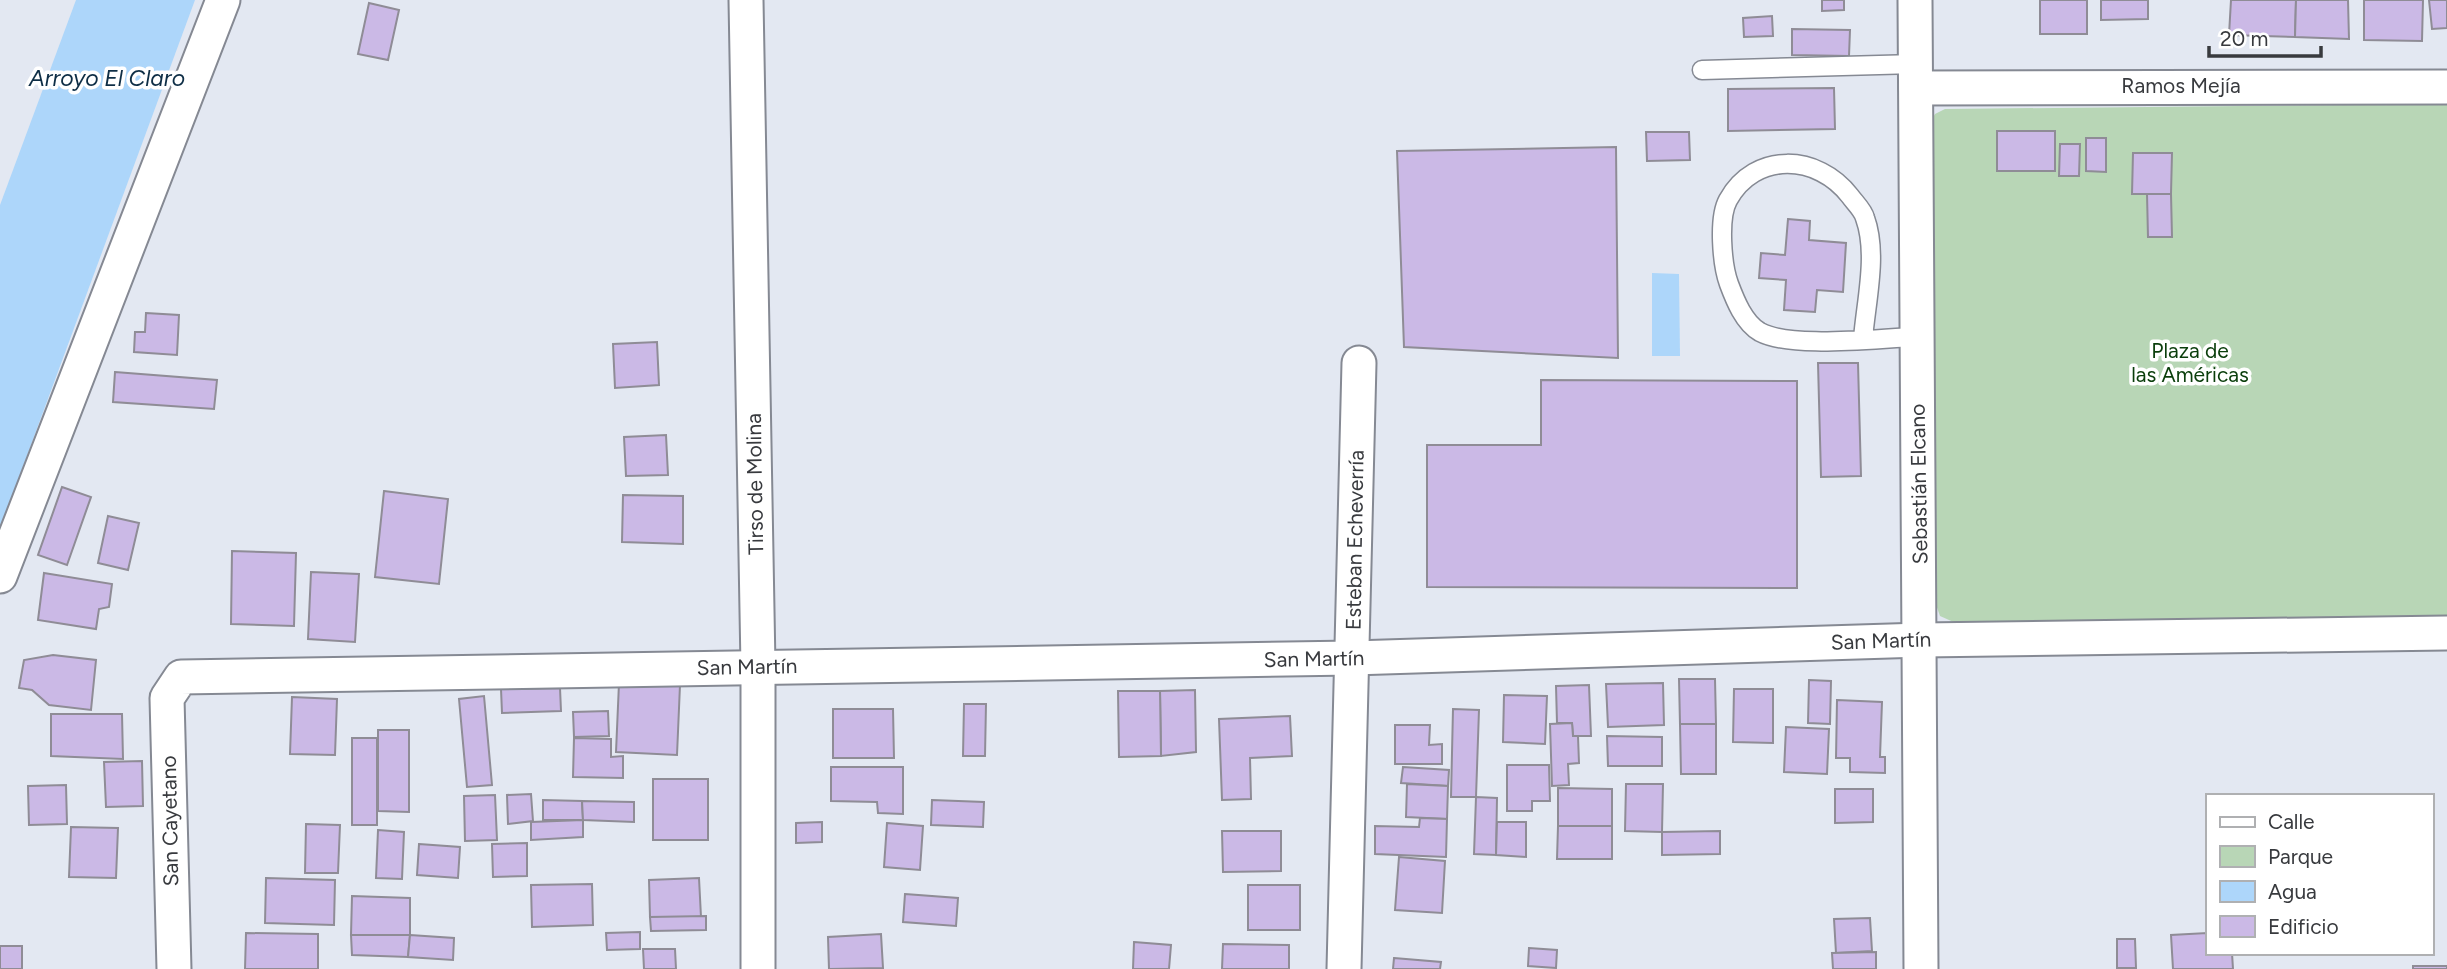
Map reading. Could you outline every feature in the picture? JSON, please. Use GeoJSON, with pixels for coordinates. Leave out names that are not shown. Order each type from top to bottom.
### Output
{"type":"FeatureCollection","features":[{"type":"Feature","properties":{"kind":"street"},"geometry":{"type":"LineString","coordinates":[[0,576],[223,0]]}},
{"type":"Feature","properties":{"kind":"street","name":"Tirso de Molina"},"geometry":{"type":"LineString","coordinates":[[746,0],[758,666],[758,969]]}},
{"type":"Feature","properties":{"kind":"street","name":"Sebastián Elcano"},"geometry":{"type":"LineString","coordinates":[[1915,0],[1922,640],[1921,969]]}},
{"type":"Feature","properties":{"kind":"street","name":"Ramos Mejía"},"geometry":{"type":"LineString","coordinates":[[1916,76],[2447,87]]}},
{"type":"Feature","properties":{"kind":"street","name":"Esteban Echeverría"},"geometry":{"type":"LineString","coordinates":[[1344,969],[1359,363]]}},
{"type":"Feature","properties":{"kind":"street","name":"San Martín"},"geometry":{"type":"LineString","coordinates":[[181,677],[207,674],[1353,658],[1922,640],[2447,633]]}},
{"type":"Feature","properties":{"kind":"street","name":"San Cayetano"},"geometry":{"type":"LineString","coordinates":[[174,969],[167,698],[181,677]]}},
{"type":"Feature","properties":{"kind":"lane"},"geometry":{"type":"LineString","coordinates":[[1702,70],[1916,76]]}},
{"type":"Feature","properties":{"kind":"lane"},"geometry":{"type":"LineString","coordinates":[[1863,339],[1871,248],[1865,216],[1842,185],[1818,169],[1794,162],[1768,165],[1743,180],[1726,202],[1723,239],[1725,272],[1737,305],[1758,331],[1785,341],[1863,339],[1917,337]]}},
{"type":"Feature","properties":{"kind":"green space","name":"Plaza de las Américas"},"geometry":{"type":"Polygon","coordinates":[[[2447,104],[2447,618],[1958,624],[1940,616],[1934,599],[1930,123],[1935,114],[1945,109],[2447,104]]]}},
{"type":"Feature","properties":{"kind":"water","name":"Arroyo El Claro"},"geometry":{"type":"Polygon","coordinates":[[[76,0],[195,0],[0,529],[0,205],[76,0]]]}},
{"type":"Feature","properties":{"kind":"water"},"geometry":{"type":"Polygon","coordinates":[[[1652,273],[1679,274],[1680,356],[1652,356],[1652,273]]]}},
{"type":"Feature","properties":{"kind":"building"},"geometry":{"type":"Polygon","coordinates":[[[1822,0],[1844,0],[1844,10],[1822,11],[1822,0]]]}},
{"type":"Feature","properties":{"kind":"building"},"geometry":{"type":"Polygon","coordinates":[[[2040,0],[2087,0],[2087,34],[2040,34],[2040,0]]]}},
{"type":"Feature","properties":{"kind":"building"},"geometry":{"type":"Polygon","coordinates":[[[2101,0],[2148,0],[2148,19],[2101,20],[2101,0]]]}},
{"type":"Feature","properties":{"kind":"building"},"geometry":{"type":"Polygon","coordinates":[[[2231,0],[2296,0],[2295,37],[2229,35],[2231,0]]]}},
{"type":"Feature","properties":{"kind":"building"},"geometry":{"type":"Polygon","coordinates":[[[2296,0],[2348,0],[2349,39],[2295,37],[2296,0]]]}},
{"type":"Feature","properties":{"kind":"building"},"geometry":{"type":"Polygon","coordinates":[[[2364,0],[2423,0],[2422,41],[2364,40],[2364,0]]]}},
{"type":"Feature","properties":{"kind":"building"},"geometry":{"type":"Polygon","coordinates":[[[2429,0],[2447,0],[2447,28],[2432,29],[2429,0]]]}},
{"type":"Feature","properties":{"kind":"building"},"geometry":{"type":"Polygon","coordinates":[[[369,3],[399,10],[388,60],[358,54],[369,3]]]}},
{"type":"Feature","properties":{"kind":"building"},"geometry":{"type":"Polygon","coordinates":[[[1772,16],[1773,36],[1744,37],[1743,18],[1772,16]]]}},
{"type":"Feature","properties":{"kind":"building"},"geometry":{"type":"Polygon","coordinates":[[[1792,29],[1850,30],[1849,56],[1792,55],[1792,29]]]}},
{"type":"Feature","properties":{"kind":"building"},"geometry":{"type":"Polygon","coordinates":[[[1834,88],[1835,129],[1728,131],[1728,89],[1834,88]]]}},
{"type":"Feature","properties":{"kind":"building"},"geometry":{"type":"Polygon","coordinates":[[[1997,131],[2055,131],[2055,171],[1997,171],[1997,131]]]}},
{"type":"Feature","properties":{"kind":"building"},"geometry":{"type":"Polygon","coordinates":[[[1646,132],[1689,132],[1690,160],[1647,161],[1646,132]]]}},
{"type":"Feature","properties":{"kind":"building"},"geometry":{"type":"Polygon","coordinates":[[[2086,138],[2106,138],[2106,172],[2086,171],[2086,138]]]}},
{"type":"Feature","properties":{"kind":"building"},"geometry":{"type":"Polygon","coordinates":[[[2060,144],[2080,144],[2079,176],[2059,176],[2060,144]]]}},
{"type":"Feature","properties":{"kind":"building"},"geometry":{"type":"Polygon","coordinates":[[[1616,147],[1618,358],[1404,347],[1397,151],[1616,147]]]}},
{"type":"Feature","properties":{"kind":"building"},"geometry":{"type":"Polygon","coordinates":[[[2133,153],[2172,153],[2171,194],[2132,194],[2133,153]]]}},
{"type":"Feature","properties":{"kind":"building"},"geometry":{"type":"Polygon","coordinates":[[[2147,194],[2171,194],[2172,237],[2148,237],[2147,194]]]}},
{"type":"Feature","properties":{"kind":"building"},"geometry":{"type":"Polygon","coordinates":[[[1788,219],[1810,221],[1809,240],[1846,243],[1843,292],[1817,290],[1815,312],[1784,310],[1786,280],[1759,278],[1761,253],[1785,255],[1788,219]]]}},
{"type":"Feature","properties":{"kind":"building"},"geometry":{"type":"Polygon","coordinates":[[[146,313],[179,315],[177,355],[134,352],[135,332],[145,332],[146,313]]]}},
{"type":"Feature","properties":{"kind":"building"},"geometry":{"type":"Polygon","coordinates":[[[657,342],[659,385],[615,388],[613,344],[657,342]]]}},
{"type":"Feature","properties":{"kind":"building"},"geometry":{"type":"Polygon","coordinates":[[[1818,363],[1858,363],[1861,476],[1821,477],[1818,363]]]}},
{"type":"Feature","properties":{"kind":"building"},"geometry":{"type":"Polygon","coordinates":[[[115,372],[217,380],[214,409],[113,402],[115,372]]]}},
{"type":"Feature","properties":{"kind":"building"},"geometry":{"type":"Polygon","coordinates":[[[1541,380],[1797,381],[1797,588],[1427,587],[1427,445],[1541,445],[1541,380]]]}},
{"type":"Feature","properties":{"kind":"building"},"geometry":{"type":"Polygon","coordinates":[[[666,435],[668,475],[626,476],[624,437],[666,435]]]}},
{"type":"Feature","properties":{"kind":"building"},"geometry":{"type":"Polygon","coordinates":[[[62,487],[91,497],[67,565],[38,555],[62,487]]]}},
{"type":"Feature","properties":{"kind":"building"},"geometry":{"type":"Polygon","coordinates":[[[384,491],[448,499],[439,584],[375,577],[384,491]]]}},
{"type":"Feature","properties":{"kind":"building"},"geometry":{"type":"Polygon","coordinates":[[[623,495],[683,496],[683,544],[622,542],[623,495]]]}},
{"type":"Feature","properties":{"kind":"building"},"geometry":{"type":"Polygon","coordinates":[[[108,516],[139,523],[128,570],[98,563],[108,516]]]}},
{"type":"Feature","properties":{"kind":"building"},"geometry":{"type":"Polygon","coordinates":[[[232,551],[296,553],[294,626],[231,624],[232,551]]]}},
{"type":"Feature","properties":{"kind":"building"},"geometry":{"type":"Polygon","coordinates":[[[311,572],[359,574],[355,642],[308,639],[311,572]]]}},
{"type":"Feature","properties":{"kind":"building"},"geometry":{"type":"Polygon","coordinates":[[[44,573],[112,584],[109,607],[99,609],[96,629],[38,620],[44,573]]]}},
{"type":"Feature","properties":{"kind":"building"},"geometry":{"type":"Polygon","coordinates":[[[53,655],[96,660],[91,710],[49,705],[32,690],[19,688],[24,660],[53,655]]]}},
{"type":"Feature","properties":{"kind":"building"},"geometry":{"type":"Polygon","coordinates":[[[1679,679],[1715,679],[1716,724],[1680,724],[1679,679]]]}},
{"type":"Feature","properties":{"kind":"building"},"geometry":{"type":"Polygon","coordinates":[[[1809,680],[1831,681],[1830,724],[1808,723],[1809,680]]]}},
{"type":"Feature","properties":{"kind":"building"},"geometry":{"type":"Polygon","coordinates":[[[619,683],[680,685],[677,755],[616,752],[619,683]]]}},
{"type":"Feature","properties":{"kind":"building"},"geometry":{"type":"Polygon","coordinates":[[[1663,683],[1664,725],[1608,727],[1606,684],[1663,683]]]}},
{"type":"Feature","properties":{"kind":"building"},"geometry":{"type":"Polygon","coordinates":[[[1589,685],[1591,736],[1573,736],[1572,723],[1557,723],[1556,686],[1589,685]]]}},
{"type":"Feature","properties":{"kind":"building"},"geometry":{"type":"Polygon","coordinates":[[[560,688],[561,711],[502,713],[501,689],[560,688]]]}},
{"type":"Feature","properties":{"kind":"building"},"geometry":{"type":"Polygon","coordinates":[[[1734,689],[1773,689],[1773,743],[1733,742],[1734,689]]]}},
{"type":"Feature","properties":{"kind":"building"},"geometry":{"type":"Polygon","coordinates":[[[1195,690],[1196,752],[1161,756],[1160,691],[1195,690]]]}},
{"type":"Feature","properties":{"kind":"building"},"geometry":{"type":"Polygon","coordinates":[[[1118,691],[1160,691],[1161,756],[1119,757],[1118,691]]]}},
{"type":"Feature","properties":{"kind":"building"},"geometry":{"type":"Polygon","coordinates":[[[1504,695],[1547,696],[1545,744],[1503,742],[1504,695]]]}},
{"type":"Feature","properties":{"kind":"building"},"geometry":{"type":"Polygon","coordinates":[[[484,696],[492,785],[467,787],[459,699],[484,696]]]}},
{"type":"Feature","properties":{"kind":"building"},"geometry":{"type":"Polygon","coordinates":[[[292,697],[337,699],[335,755],[290,754],[292,697]]]}},
{"type":"Feature","properties":{"kind":"building"},"geometry":{"type":"Polygon","coordinates":[[[1837,700],[1882,702],[1880,757],[1885,757],[1885,773],[1850,772],[1850,758],[1836,758],[1837,700]]]}},
{"type":"Feature","properties":{"kind":"building"},"geometry":{"type":"Polygon","coordinates":[[[964,704],[986,704],[985,756],[963,756],[964,704]]]}},
{"type":"Feature","properties":{"kind":"building"},"geometry":{"type":"Polygon","coordinates":[[[833,709],[893,709],[894,758],[833,758],[833,709]]]}},
{"type":"Feature","properties":{"kind":"building"},"geometry":{"type":"Polygon","coordinates":[[[1453,709],[1479,710],[1476,797],[1451,797],[1453,709]]]}},
{"type":"Feature","properties":{"kind":"building"},"geometry":{"type":"Polygon","coordinates":[[[608,711],[609,736],[574,737],[573,712],[608,711]]]}},
{"type":"Feature","properties":{"kind":"building"},"geometry":{"type":"Polygon","coordinates":[[[51,714],[122,714],[123,759],[51,756],[51,714]]]}},
{"type":"Feature","properties":{"kind":"building"},"geometry":{"type":"Polygon","coordinates":[[[1290,716],[1292,756],[1250,758],[1251,799],[1222,800],[1219,719],[1290,716]]]}},
{"type":"Feature","properties":{"kind":"building"},"geometry":{"type":"Polygon","coordinates":[[[1572,723],[1573,736],[1578,736],[1579,763],[1568,764],[1569,785],[1552,786],[1550,724],[1572,723]]]}},
{"type":"Feature","properties":{"kind":"building"},"geometry":{"type":"Polygon","coordinates":[[[1680,724],[1716,724],[1716,774],[1681,774],[1680,724]]]}},
{"type":"Feature","properties":{"kind":"building"},"geometry":{"type":"Polygon","coordinates":[[[1395,725],[1430,725],[1429,745],[1442,744],[1442,764],[1395,764],[1395,725]]]}},
{"type":"Feature","properties":{"kind":"building"},"geometry":{"type":"Polygon","coordinates":[[[1786,727],[1829,729],[1827,774],[1784,772],[1786,727]]]}},
{"type":"Feature","properties":{"kind":"building"},"geometry":{"type":"Polygon","coordinates":[[[378,730],[409,730],[409,812],[378,811],[378,730]]]}},
{"type":"Feature","properties":{"kind":"building"},"geometry":{"type":"Polygon","coordinates":[[[1607,736],[1662,737],[1662,766],[1608,766],[1607,736]]]}},
{"type":"Feature","properties":{"kind":"building"},"geometry":{"type":"Polygon","coordinates":[[[352,738],[377,738],[377,825],[352,825],[352,738]]]}},
{"type":"Feature","properties":{"kind":"building"},"geometry":{"type":"Polygon","coordinates":[[[574,738],[611,739],[611,757],[623,756],[623,778],[573,777],[574,738]]]}},
{"type":"Feature","properties":{"kind":"building"},"geometry":{"type":"Polygon","coordinates":[[[142,761],[143,806],[106,807],[104,762],[142,761]]]}},
{"type":"Feature","properties":{"kind":"building"},"geometry":{"type":"Polygon","coordinates":[[[1507,765],[1549,765],[1550,801],[1532,801],[1532,811],[1507,811],[1507,765]]]}},
{"type":"Feature","properties":{"kind":"building"},"geometry":{"type":"Polygon","coordinates":[[[831,767],[903,767],[903,814],[878,813],[877,802],[831,801],[831,767]]]}},
{"type":"Feature","properties":{"kind":"building"},"geometry":{"type":"Polygon","coordinates":[[[1403,767],[1449,770],[1448,786],[1401,783],[1403,767]]]}},
{"type":"Feature","properties":{"kind":"building"},"geometry":{"type":"Polygon","coordinates":[[[653,779],[708,779],[708,840],[653,840],[653,779]]]}},
{"type":"Feature","properties":{"kind":"building"},"geometry":{"type":"Polygon","coordinates":[[[1407,784],[1448,786],[1447,819],[1406,817],[1407,784]]]}},
{"type":"Feature","properties":{"kind":"building"},"geometry":{"type":"Polygon","coordinates":[[[1626,784],[1663,784],[1662,832],[1625,831],[1626,784]]]}},
{"type":"Feature","properties":{"kind":"building"},"geometry":{"type":"Polygon","coordinates":[[[66,785],[67,824],[29,825],[28,786],[66,785]]]}},
{"type":"Feature","properties":{"kind":"building"},"geometry":{"type":"Polygon","coordinates":[[[1558,788],[1612,789],[1612,826],[1558,826],[1558,788]]]}},
{"type":"Feature","properties":{"kind":"building"},"geometry":{"type":"Polygon","coordinates":[[[1835,789],[1873,789],[1873,822],[1835,823],[1835,789]]]}},
{"type":"Feature","properties":{"kind":"building"},"geometry":{"type":"Polygon","coordinates":[[[531,794],[533,821],[508,824],[507,795],[531,794]]]}},
{"type":"Feature","properties":{"kind":"building"},"geometry":{"type":"Polygon","coordinates":[[[495,795],[497,840],[465,841],[464,796],[495,795]]]}},
{"type":"Feature","properties":{"kind":"building"},"geometry":{"type":"Polygon","coordinates":[[[1476,797],[1497,798],[1496,855],[1474,854],[1476,797]]]}},
{"type":"Feature","properties":{"kind":"building"},"geometry":{"type":"Polygon","coordinates":[[[543,800],[582,801],[583,820],[543,820],[543,800]]]}},
{"type":"Feature","properties":{"kind":"building"},"geometry":{"type":"Polygon","coordinates":[[[932,800],[984,802],[983,827],[931,825],[932,800]]]}},
{"type":"Feature","properties":{"kind":"building"},"geometry":{"type":"Polygon","coordinates":[[[582,801],[634,802],[634,822],[583,820],[582,801]]]}},
{"type":"Feature","properties":{"kind":"building"},"geometry":{"type":"Polygon","coordinates":[[[1420,818],[1447,819],[1446,857],[1375,854],[1375,826],[1419,827],[1420,818]]]}},
{"type":"Feature","properties":{"kind":"building"},"geometry":{"type":"Polygon","coordinates":[[[583,820],[583,837],[531,840],[531,822],[583,820]]]}},
{"type":"Feature","properties":{"kind":"building"},"geometry":{"type":"Polygon","coordinates":[[[822,822],[822,842],[796,843],[796,823],[822,822]]]}},
{"type":"Feature","properties":{"kind":"building"},"geometry":{"type":"Polygon","coordinates":[[[1497,822],[1526,822],[1526,857],[1496,855],[1497,822]]]}},
{"type":"Feature","properties":{"kind":"building"},"geometry":{"type":"Polygon","coordinates":[[[887,823],[923,826],[920,870],[884,867],[887,823]]]}},
{"type":"Feature","properties":{"kind":"building"},"geometry":{"type":"Polygon","coordinates":[[[306,824],[340,825],[338,873],[305,873],[306,824]]]}},
{"type":"Feature","properties":{"kind":"building"},"geometry":{"type":"Polygon","coordinates":[[[1558,826],[1612,826],[1612,859],[1557,859],[1558,826]]]}},
{"type":"Feature","properties":{"kind":"building"},"geometry":{"type":"Polygon","coordinates":[[[71,827],[118,828],[116,878],[69,877],[71,827]]]}},
{"type":"Feature","properties":{"kind":"building"},"geometry":{"type":"Polygon","coordinates":[[[378,830],[404,832],[402,879],[376,878],[378,830]]]}},
{"type":"Feature","properties":{"kind":"building"},"geometry":{"type":"Polygon","coordinates":[[[1222,831],[1281,831],[1281,871],[1223,872],[1222,831]]]}},
{"type":"Feature","properties":{"kind":"building"},"geometry":{"type":"Polygon","coordinates":[[[1720,831],[1720,854],[1662,855],[1662,832],[1720,831]]]}},
{"type":"Feature","properties":{"kind":"building"},"geometry":{"type":"Polygon","coordinates":[[[527,843],[527,876],[493,877],[492,844],[527,843]]]}},
{"type":"Feature","properties":{"kind":"building"},"geometry":{"type":"Polygon","coordinates":[[[419,844],[460,847],[458,878],[417,875],[419,844]]]}},
{"type":"Feature","properties":{"kind":"building"},"geometry":{"type":"Polygon","coordinates":[[[1399,857],[1445,861],[1442,913],[1395,910],[1399,857]]]}},
{"type":"Feature","properties":{"kind":"building"},"geometry":{"type":"Polygon","coordinates":[[[266,878],[335,880],[334,925],[265,923],[266,878]]]}},
{"type":"Feature","properties":{"kind":"building"},"geometry":{"type":"Polygon","coordinates":[[[699,878],[701,917],[650,917],[649,880],[699,878]]]}},
{"type":"Feature","properties":{"kind":"building"},"geometry":{"type":"Polygon","coordinates":[[[592,884],[593,925],[532,927],[531,885],[592,884]]]}},
{"type":"Feature","properties":{"kind":"building"},"geometry":{"type":"Polygon","coordinates":[[[1248,885],[1300,885],[1300,930],[1248,930],[1248,885]]]}},
{"type":"Feature","properties":{"kind":"building"},"geometry":{"type":"Polygon","coordinates":[[[905,894],[958,898],[956,926],[903,922],[905,894]]]}},
{"type":"Feature","properties":{"kind":"building"},"geometry":{"type":"Polygon","coordinates":[[[352,896],[410,898],[410,935],[351,935],[352,896]]]}},
{"type":"Feature","properties":{"kind":"building"},"geometry":{"type":"Polygon","coordinates":[[[706,916],[706,930],[651,931],[650,917],[706,916]]]}},
{"type":"Feature","properties":{"kind":"building"},"geometry":{"type":"Polygon","coordinates":[[[1870,918],[1872,951],[1836,953],[1834,919],[1870,918]]]}},
{"type":"Feature","properties":{"kind":"building"},"geometry":{"type":"Polygon","coordinates":[[[640,932],[640,949],[607,950],[606,933],[640,932]]]}},
{"type":"Feature","properties":{"kind":"building"},"geometry":{"type":"Polygon","coordinates":[[[246,933],[318,934],[318,969],[245,969],[246,933]]]}},
{"type":"Feature","properties":{"kind":"building"},"geometry":{"type":"Polygon","coordinates":[[[2206,933],[2206,955],[2232,955],[2233,969],[2173,969],[2171,935],[2206,933]]]}},
{"type":"Feature","properties":{"kind":"building"},"geometry":{"type":"Polygon","coordinates":[[[881,934],[883,968],[829,969],[828,937],[881,934]]]}},
{"type":"Feature","properties":{"kind":"building"},"geometry":{"type":"Polygon","coordinates":[[[351,935],[410,935],[408,957],[352,955],[351,935]]]}},
{"type":"Feature","properties":{"kind":"building"},"geometry":{"type":"Polygon","coordinates":[[[410,935],[454,938],[453,960],[408,957],[410,935]]]}},
{"type":"Feature","properties":{"kind":"building"},"geometry":{"type":"Polygon","coordinates":[[[2117,939],[2135,939],[2136,968],[2117,968],[2117,939]]]}},
{"type":"Feature","properties":{"kind":"building"},"geometry":{"type":"Polygon","coordinates":[[[1134,942],[1171,945],[1169,969],[1133,969],[1134,942]]]}},
{"type":"Feature","properties":{"kind":"building"},"geometry":{"type":"Polygon","coordinates":[[[1223,944],[1289,945],[1289,969],[1222,969],[1223,944]]]}},
{"type":"Feature","properties":{"kind":"building"},"geometry":{"type":"Polygon","coordinates":[[[0,946],[22,946],[22,969],[0,969],[0,946]]]}},
{"type":"Feature","properties":{"kind":"building"},"geometry":{"type":"Polygon","coordinates":[[[1529,948],[1557,950],[1556,968],[1528,966],[1529,948]]]}},
{"type":"Feature","properties":{"kind":"building"},"geometry":{"type":"Polygon","coordinates":[[[643,949],[675,949],[676,969],[644,969],[643,949]]]}},
{"type":"Feature","properties":{"kind":"building"},"geometry":{"type":"Polygon","coordinates":[[[1876,952],[1876,969],[1833,969],[1832,953],[1876,952]]]}},
{"type":"Feature","properties":{"kind":"building"},"geometry":{"type":"Polygon","coordinates":[[[1394,958],[1441,962],[1440,969],[1393,969],[1394,958]]]}},
{"type":"Feature","properties":{"kind":"building"},"geometry":{"type":"Polygon","coordinates":[[[2413,966],[2447,966],[2447,969],[2413,969],[2413,966]]]}}]}
